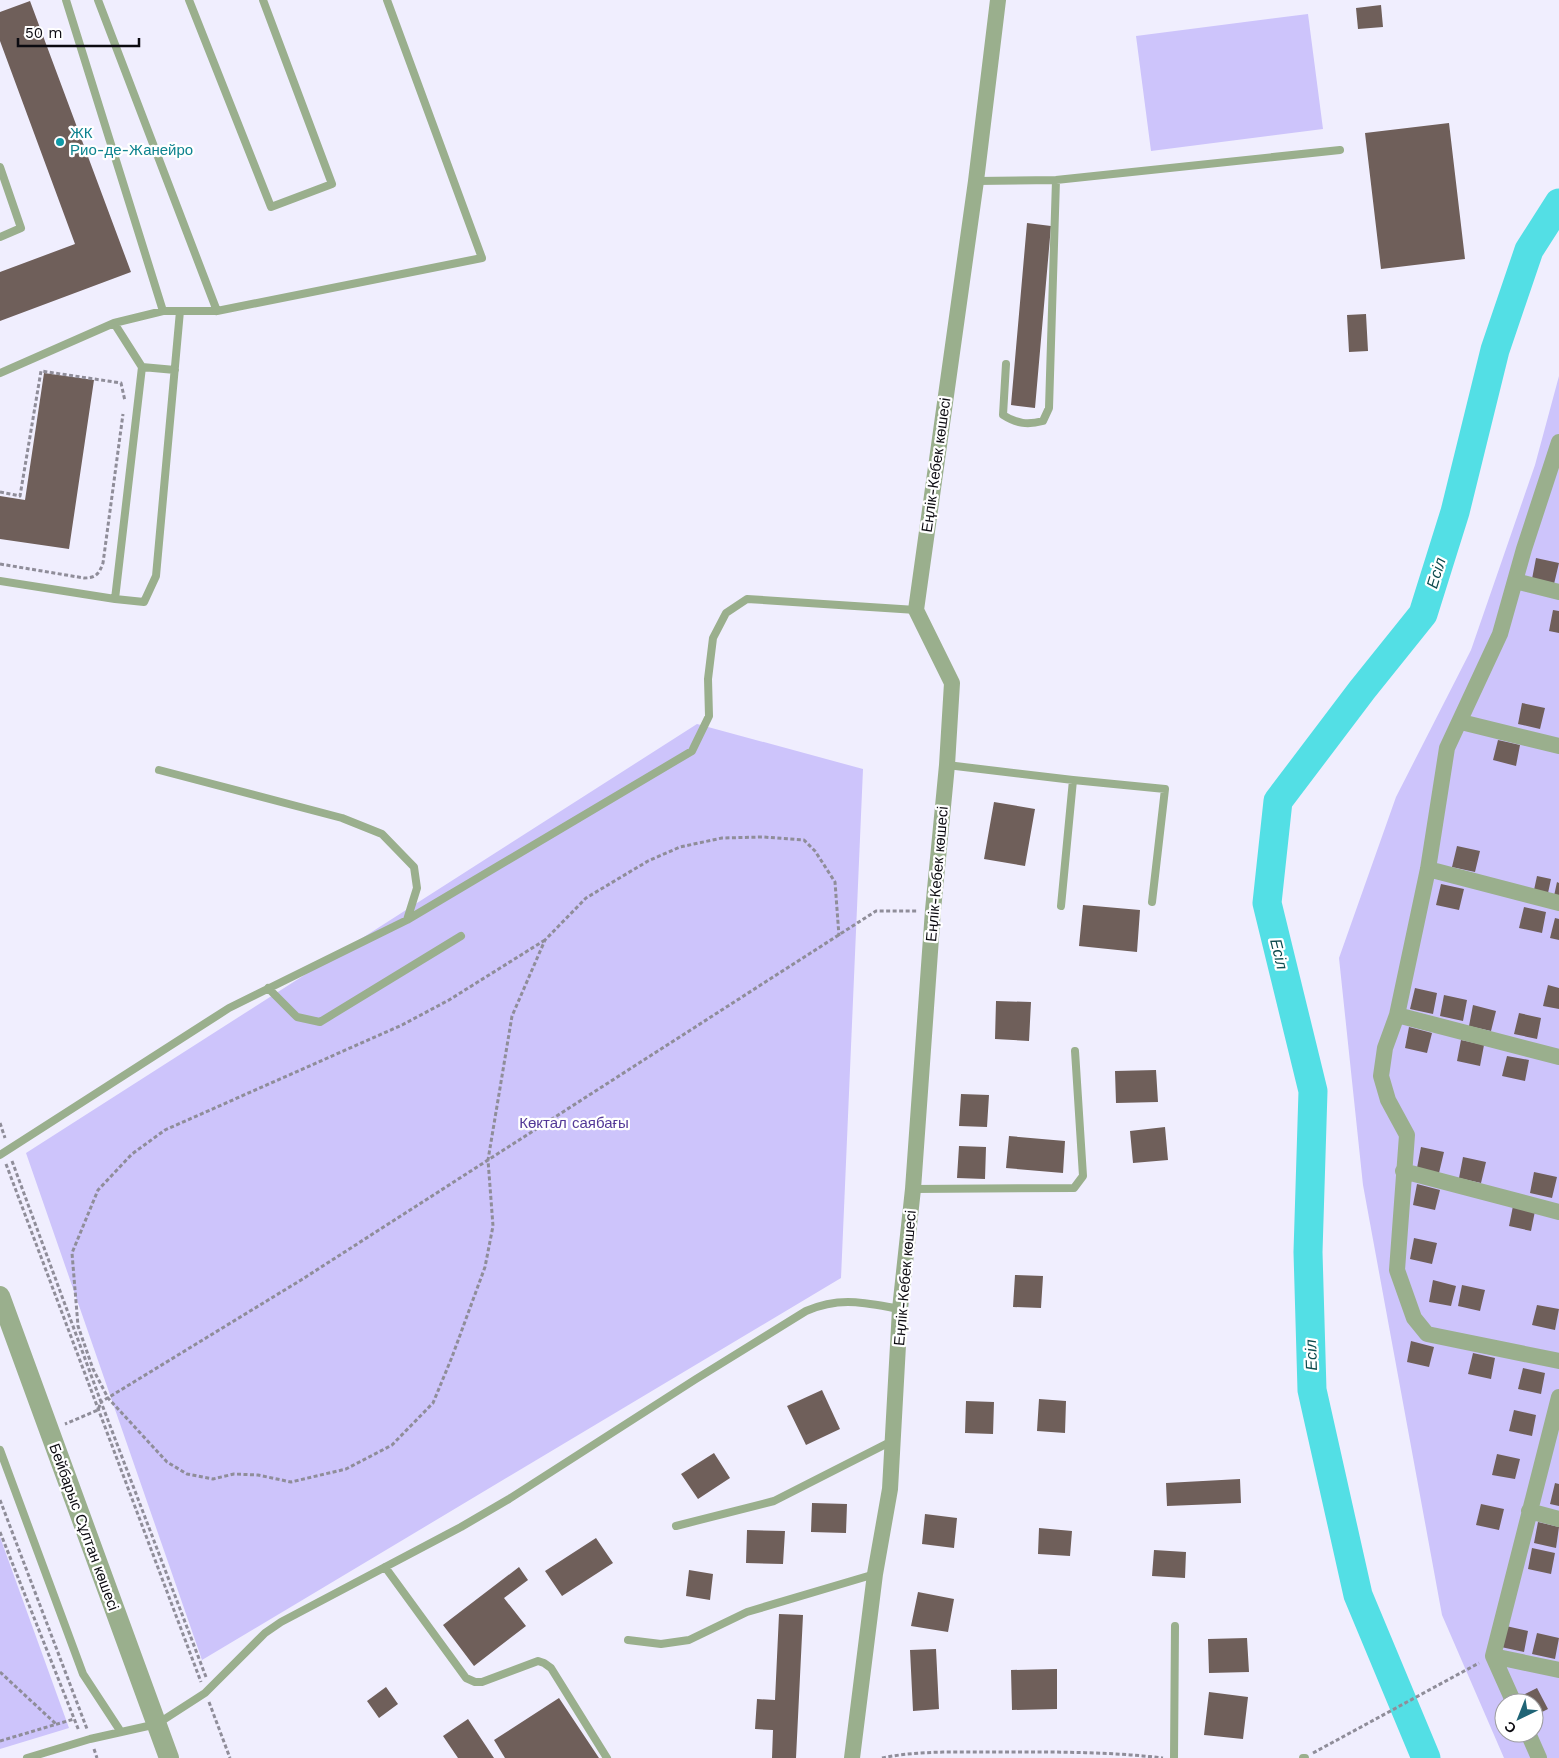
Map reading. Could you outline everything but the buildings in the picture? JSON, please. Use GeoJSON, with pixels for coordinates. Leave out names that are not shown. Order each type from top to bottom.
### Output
{"type":"FeatureCollection","features":[{"type":"Feature","properties":{"kind":"street","name":"Еңлік-Кебек көшесі"},"geometry":{"type":"LineString","coordinates":[[852,1758],[875,1574],[890,1489],[900,1309],[913,1189],[952,683],[916,610],[976,181],[998,0]]}},
{"type":"Feature","properties":{"kind":"street"},"geometry":{"type":"LineString","coordinates":[[1559,442],[1514,581],[1500,634],[1461,722],[1447,748],[1428,869],[1397,1016],[1385,1048],[1381,1076],[1388,1100],[1407,1135],[1397,1270],[1414,1318],[1426,1334],[1559,1361]]}},
{"type":"Feature","properties":{"kind":"street"},"geometry":{"type":"LineString","coordinates":[[1514,581],[1559,592]]}},
{"type":"Feature","properties":{"kind":"street"},"geometry":{"type":"LineString","coordinates":[[1461,722],[1559,746]]}},
{"type":"Feature","properties":{"kind":"street"},"geometry":{"type":"LineString","coordinates":[[1428,869],[1559,903]]}},
{"type":"Feature","properties":{"kind":"street"},"geometry":{"type":"LineString","coordinates":[[1397,1016],[1559,1057]]}},
{"type":"Feature","properties":{"kind":"street"},"geometry":{"type":"LineString","coordinates":[[1403,1171],[1559,1212]]}},
{"type":"Feature","properties":{"kind":"street","name":"Бейбарыс Сұлтан көшесі"},"geometry":{"type":"LineString","coordinates":[[0,1296],[169,1758]]}},
{"type":"Feature","properties":{"kind":"street"},"geometry":{"type":"LineString","coordinates":[[1510,1693],[1493,1656],[1559,1397]]}},
{"type":"Feature","properties":{"kind":"street"},"geometry":{"type":"LineString","coordinates":[[1529,1511],[1559,1519]]}},
{"type":"Feature","properties":{"kind":"street"},"geometry":{"type":"LineString","coordinates":[[1493,1656],[1559,1670]]}},
{"type":"Feature","properties":{"kind":"street"},"geometry":{"type":"LineString","coordinates":[[1532,1743],[1539,1758]]}},
{"type":"Feature","properties":{"kind":"lane"},"geometry":{"type":"LineString","coordinates":[[66,0],[163,311]]}},
{"type":"Feature","properties":{"kind":"lane"},"geometry":{"type":"LineString","coordinates":[[98,0],[217,311]]}},
{"type":"Feature","properties":{"kind":"lane"},"geometry":{"type":"LineString","coordinates":[[189,0],[271,207],[332,184],[263,0]]}},
{"type":"Feature","properties":{"kind":"lane"},"geometry":{"type":"LineString","coordinates":[[0,373],[114,323],[163,311],[217,311],[482,258],[387,0]]}},
{"type":"Feature","properties":{"kind":"lane"},"geometry":{"type":"LineString","coordinates":[[976,181],[1056,180],[1340,150]]}},
{"type":"Feature","properties":{"kind":"lane"},"geometry":{"type":"LineString","coordinates":[[0,167],[21,228],[0,237]]}},
{"type":"Feature","properties":{"kind":"lane"},"geometry":{"type":"LineString","coordinates":[[1006,364],[1004,415],[1013,421],[1024,424],[1043,421],[1049,408],[1056,180]]}},
{"type":"Feature","properties":{"kind":"lane"},"geometry":{"type":"LineString","coordinates":[[0,581],[144,602],[156,576],[180,311]]}},
{"type":"Feature","properties":{"kind":"lane"},"geometry":{"type":"LineString","coordinates":[[114,323],[142,367],[115,599]]}},
{"type":"Feature","properties":{"kind":"lane"},"geometry":{"type":"LineString","coordinates":[[142,367],[175,370]]}},
{"type":"Feature","properties":{"kind":"lane"},"geometry":{"type":"LineString","coordinates":[[4,1153],[229,1008],[407,920],[692,751],[708,716],[708,679],[713,638],[726,613],[747,598],[916,610]]}},
{"type":"Feature","properties":{"kind":"lane"},"geometry":{"type":"LineString","coordinates":[[947,765],[1165,789],[1152,902]]}},
{"type":"Feature","properties":{"kind":"lane"},"geometry":{"type":"LineString","coordinates":[[159,770],[342,818],[382,834],[414,867],[417,888],[407,920]]}},
{"type":"Feature","properties":{"kind":"lane"},"geometry":{"type":"LineString","coordinates":[[1061,906],[1073,780]]}},
{"type":"Feature","properties":{"kind":"lane"},"geometry":{"type":"LineString","coordinates":[[268,988],[297,1017],[320,1022],[461,936]]}},
{"type":"Feature","properties":{"kind":"lane"},"geometry":{"type":"LineString","coordinates":[[913,1189],[1074,1188],[1083,1176],[1075,1051]]}},
{"type":"Feature","properties":{"kind":"lane"},"geometry":{"type":"LineString","coordinates":[[26,1758],[87,1740],[157,1724],[208,1690],[265,1633],[313,1603],[385,1567],[509,1499],[806,1311],[826,1303],[853,1302],[900,1309]]}},
{"type":"Feature","properties":{"kind":"lane"},"geometry":{"type":"LineString","coordinates":[[676,1526],[774,1501],[894,1440]]}},
{"type":"Feature","properties":{"kind":"lane"},"geometry":{"type":"LineString","coordinates":[[0,1450],[83,1674],[121,1732]]}},
{"type":"Feature","properties":{"kind":"lane"},"geometry":{"type":"LineString","coordinates":[[385,1567],[466,1678],[475,1682],[482,1682],[538,1661],[544,1662],[550,1668],[607,1758]]}},
{"type":"Feature","properties":{"kind":"lane"},"geometry":{"type":"LineString","coordinates":[[628,1640],[661,1644],[689,1640],[747,1612],[875,1574]]}},
{"type":"Feature","properties":{"kind":"lane"},"geometry":{"type":"LineString","coordinates":[[1174,1626],[1174,1758]]}},
{"type":"Feature","properties":{"kind":"path"},"geometry":{"type":"LineString","coordinates":[[0,492],[20,496],[40,371],[121,383],[125,400],[103,563],[99,574],[92,578],[84,578],[0,564]]}},
{"type":"Feature","properties":{"kind":"path"},"geometry":{"type":"LineString","coordinates":[[546,940],[512,1016],[488,1160],[493,1226],[485,1267],[433,1403],[392,1445],[346,1470],[291,1482],[258,1475],[234,1474],[213,1479],[188,1474],[167,1462],[108,1398],[92,1369],[78,1326],[72,1253],[98,1190],[132,1154],[165,1130],[402,1025],[449,1000],[546,940],[586,898],[648,861],[680,847],[722,838],[763,837],[804,840],[814,851],[835,882],[839,936]]}},
{"type":"Feature","properties":{"kind":"path"},"geometry":{"type":"LineString","coordinates":[[49,1431],[98,1410],[101,1402],[301,1280],[876,911],[934,910]]}},
{"type":"Feature","properties":{"kind":"path"},"geometry":{"type":"LineString","coordinates":[[0,1123],[4,1153],[98,1410],[208,1690]]}},
{"type":"Feature","properties":{"kind":"path"},"geometry":{"type":"LineString","coordinates":[[4,1153],[101,1402],[208,1690],[230,1758]]}},
{"type":"Feature","properties":{"kind":"path"},"geometry":{"type":"LineString","coordinates":[[0,1500],[87,1740]]}},
{"type":"Feature","properties":{"kind":"path"},"geometry":{"type":"LineString","coordinates":[[0,1532],[74,1719],[97,1758]]}},
{"type":"Feature","properties":{"kind":"path"},"geometry":{"type":"LineString","coordinates":[[1304,1758],[1462,1671]]}},
{"type":"Feature","properties":{"kind":"path"},"geometry":{"type":"LineString","coordinates":[[0,1672],[56,1724]]}},
{"type":"Feature","properties":{"kind":"path"},"geometry":{"type":"LineString","coordinates":[[0,1741],[74,1719]]}},
{"type":"Feature","properties":{"kind":"path"},"geometry":{"type":"LineString","coordinates":[[882,1758],[948,1752],[1125,1754],[1164,1758]]}},
{"type":"Feature","properties":{"kind":"green space"},"geometry":{"type":"Polygon","coordinates":[[[1308,14],[1323,129],[1151,151],[1136,36],[1308,14]]]}},
{"type":"Feature","properties":{"kind":"green space"},"geometry":{"type":"Polygon","coordinates":[[[1559,376],[1559,1758],[1504,1758],[1497,1743],[1544,1743],[1544,1693],[1494,1693],[1494,1735],[1442,1615],[1363,1185],[1339,958],[1396,797],[1471,650],[1535,465],[1559,376]]]}},
{"type":"Feature","properties":{"kind":"green space","name":"Көктал саябағы"},"geometry":{"type":"Polygon","coordinates":[[[697,724],[863,769],[841,1278],[202,1660],[26,1153],[697,724]]]}},
{"type":"Feature","properties":{"kind":"green space"},"geometry":{"type":"Polygon","coordinates":[[[0,1537],[69,1728],[0,1749],[0,1537]]]}},
{"type":"Feature","properties":{"kind":"waterway","name":"Есіл"},"geometry":{"type":"LineString","coordinates":[[1426,1758],[1358,1595],[1312,1390],[1308,1252],[1313,1091],[1267,903],[1278,801],[1362,690],[1423,614],[1455,512],[1495,350],[1529,250],[1559,203]]}},
{"type":"Feature","properties":{"kind":"place","name":"ЖК Рио-де-Жанейро"},"geometry":{"type":"Point","coordinates":[60,142]}}]}
